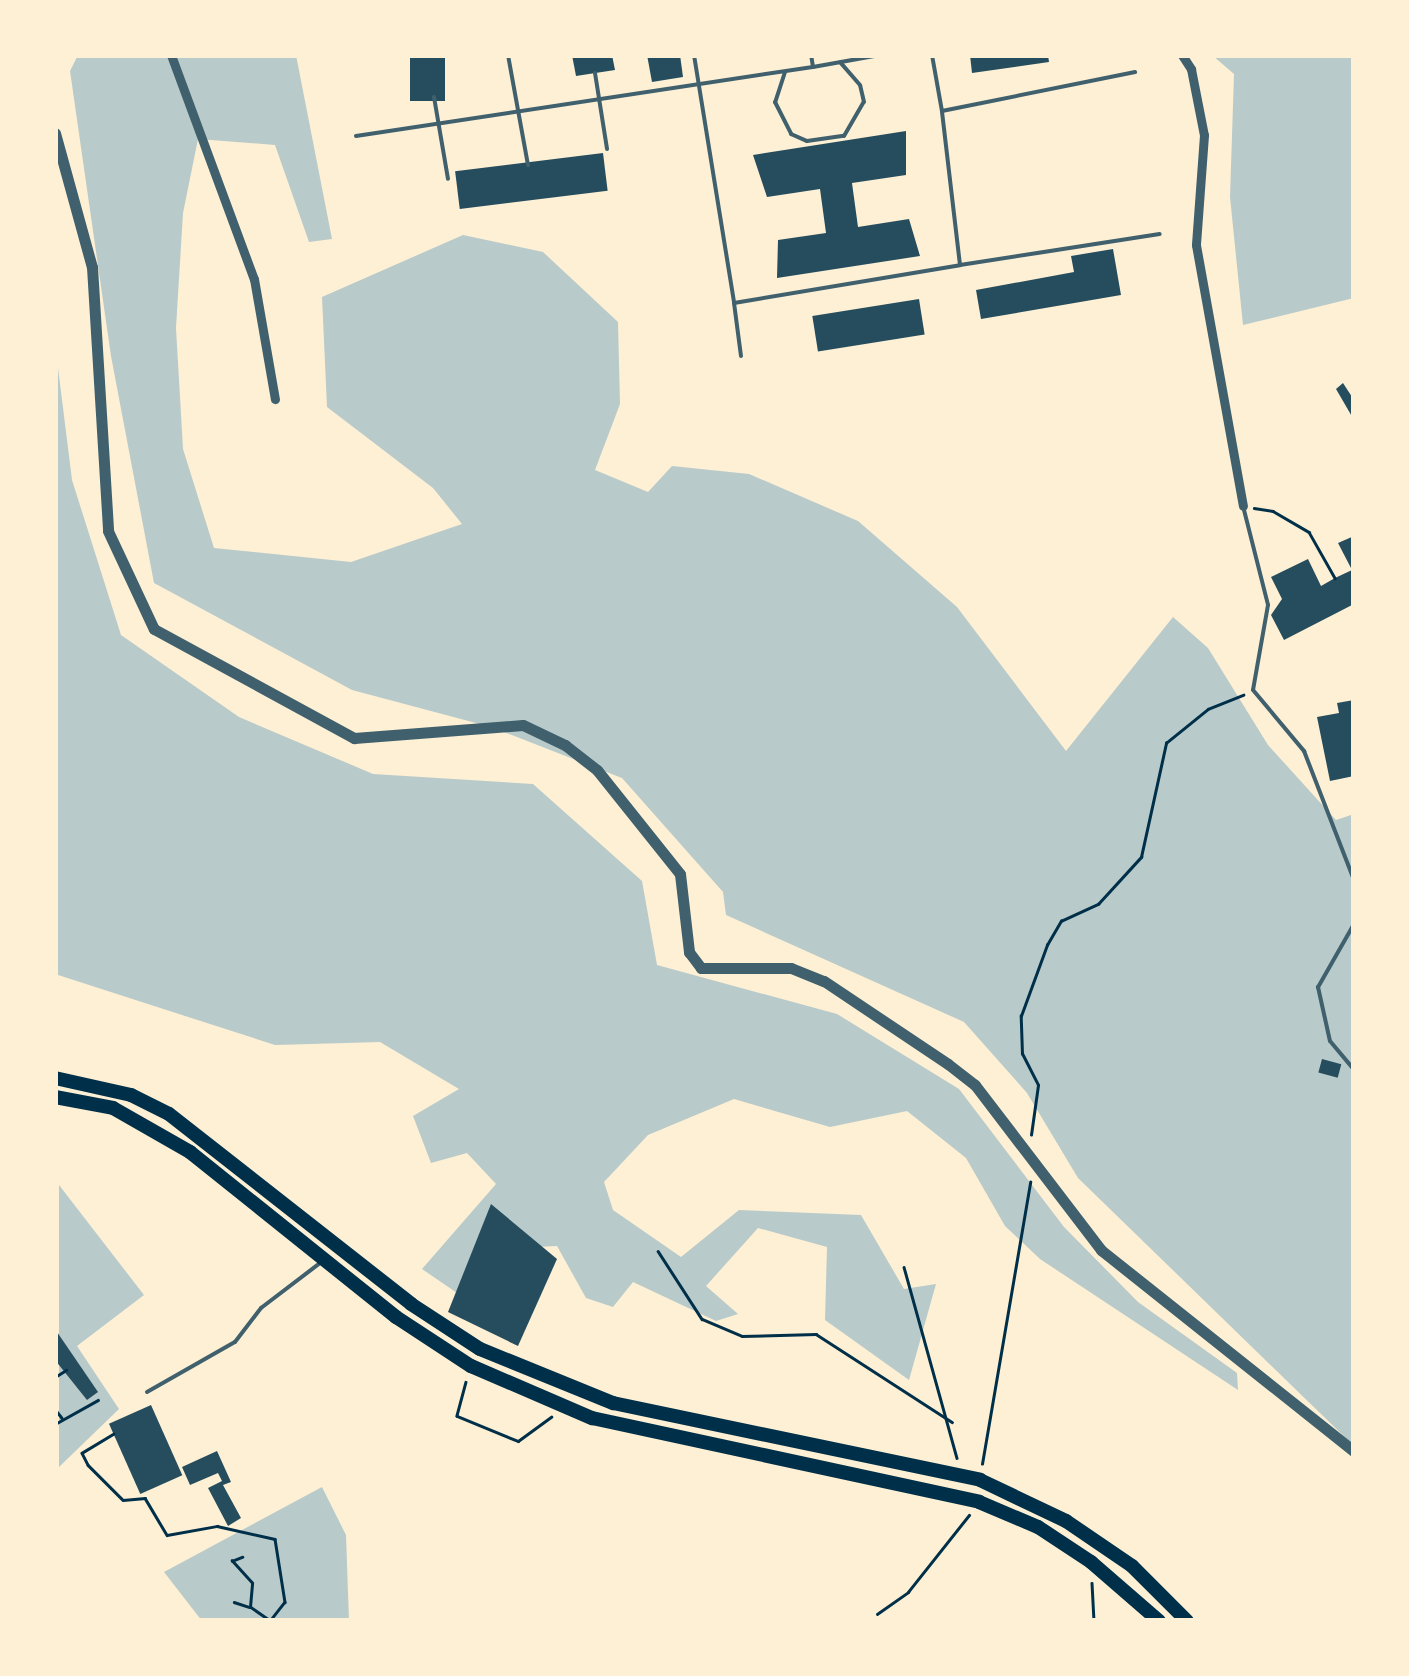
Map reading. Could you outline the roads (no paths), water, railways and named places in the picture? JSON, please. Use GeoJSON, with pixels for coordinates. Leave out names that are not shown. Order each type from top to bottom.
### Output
{"type":"FeatureCollection","features":[{"type":"Feature","properties":{"kind":"main road"},"geometry":{"type":"LineString","coordinates":[[55,1078],[131,1095],[170,1114],[335,1244],[480,1349],[554,1383],[613,1402],[980,1480],[1066,1520],[1132,1566],[1187,1621]]}},
{"type":"Feature","properties":{"kind":"main road"},"geometry":{"type":"LineString","coordinates":[[55,1097],[113,1108],[152,1128],[470,1366],[565,1408],[677,1438],[868,1473],[979,1502],[1038,1527],[1091,1562],[1159,1621]]}},
{"type":"Feature","properties":{"kind":"street"},"geometry":{"type":"LineString","coordinates":[[171,55],[254,280],[275,399]]}},
{"type":"Feature","properties":{"kind":"street"},"geometry":{"type":"LineString","coordinates":[[1182,55],[1191,68],[1204,135],[1196,245],[1243,506]]}},
{"type":"Feature","properties":{"kind":"street"},"geometry":{"type":"LineString","coordinates":[[55,133],[92,266],[108,530],[154,629],[354,738],[523,725],[542,731],[597,770],[680,874],[689,952],[700,968],[791,968],[824,981],[975,1085],[1101,1250],[1354,1452]]}},
{"type":"Feature","properties":{"kind":"lane"},"geometry":{"type":"LineString","coordinates":[[508,55],[528,164]]}},
{"type":"Feature","properties":{"kind":"lane"},"geometry":{"type":"LineString","coordinates":[[694,55],[741,356]]}},
{"type":"Feature","properties":{"kind":"lane"},"geometry":{"type":"LineString","coordinates":[[811,55],[813,68]]}},
{"type":"Feature","properties":{"kind":"lane"},"geometry":{"type":"LineString","coordinates":[[356,136],[880,55]]}},
{"type":"Feature","properties":{"kind":"lane"},"geometry":{"type":"LineString","coordinates":[[932,55],[960,265]]}},
{"type":"Feature","properties":{"kind":"lane"},"geometry":{"type":"LineString","coordinates":[[786,72],[775,102],[791,134],[807,141],[844,136],[864,102],[860,85],[840,62]]}},
{"type":"Feature","properties":{"kind":"lane"},"geometry":{"type":"LineString","coordinates":[[942,110],[1135,72]]}},
{"type":"Feature","properties":{"kind":"lane"},"geometry":{"type":"LineString","coordinates":[[595,73],[607,149]]}},
{"type":"Feature","properties":{"kind":"lane"},"geometry":{"type":"LineString","coordinates":[[434,97],[448,178]]}},
{"type":"Feature","properties":{"kind":"lane"},"geometry":{"type":"LineString","coordinates":[[734,303],[1160,234]]}},
{"type":"Feature","properties":{"kind":"lane"},"geometry":{"type":"LineString","coordinates":[[1243,506],[1268,605],[1254,690],[1304,751],[1354,880]]}},
{"type":"Feature","properties":{"kind":"lane"},"geometry":{"type":"LineString","coordinates":[[1354,924],[1318,988],[1330,1041],[1354,1070]]}},
{"type":"Feature","properties":{"kind":"lane"},"geometry":{"type":"LineString","coordinates":[[148,1392],[235,1342],[261,1308],[324,1260],[335,1244]]}}]}
